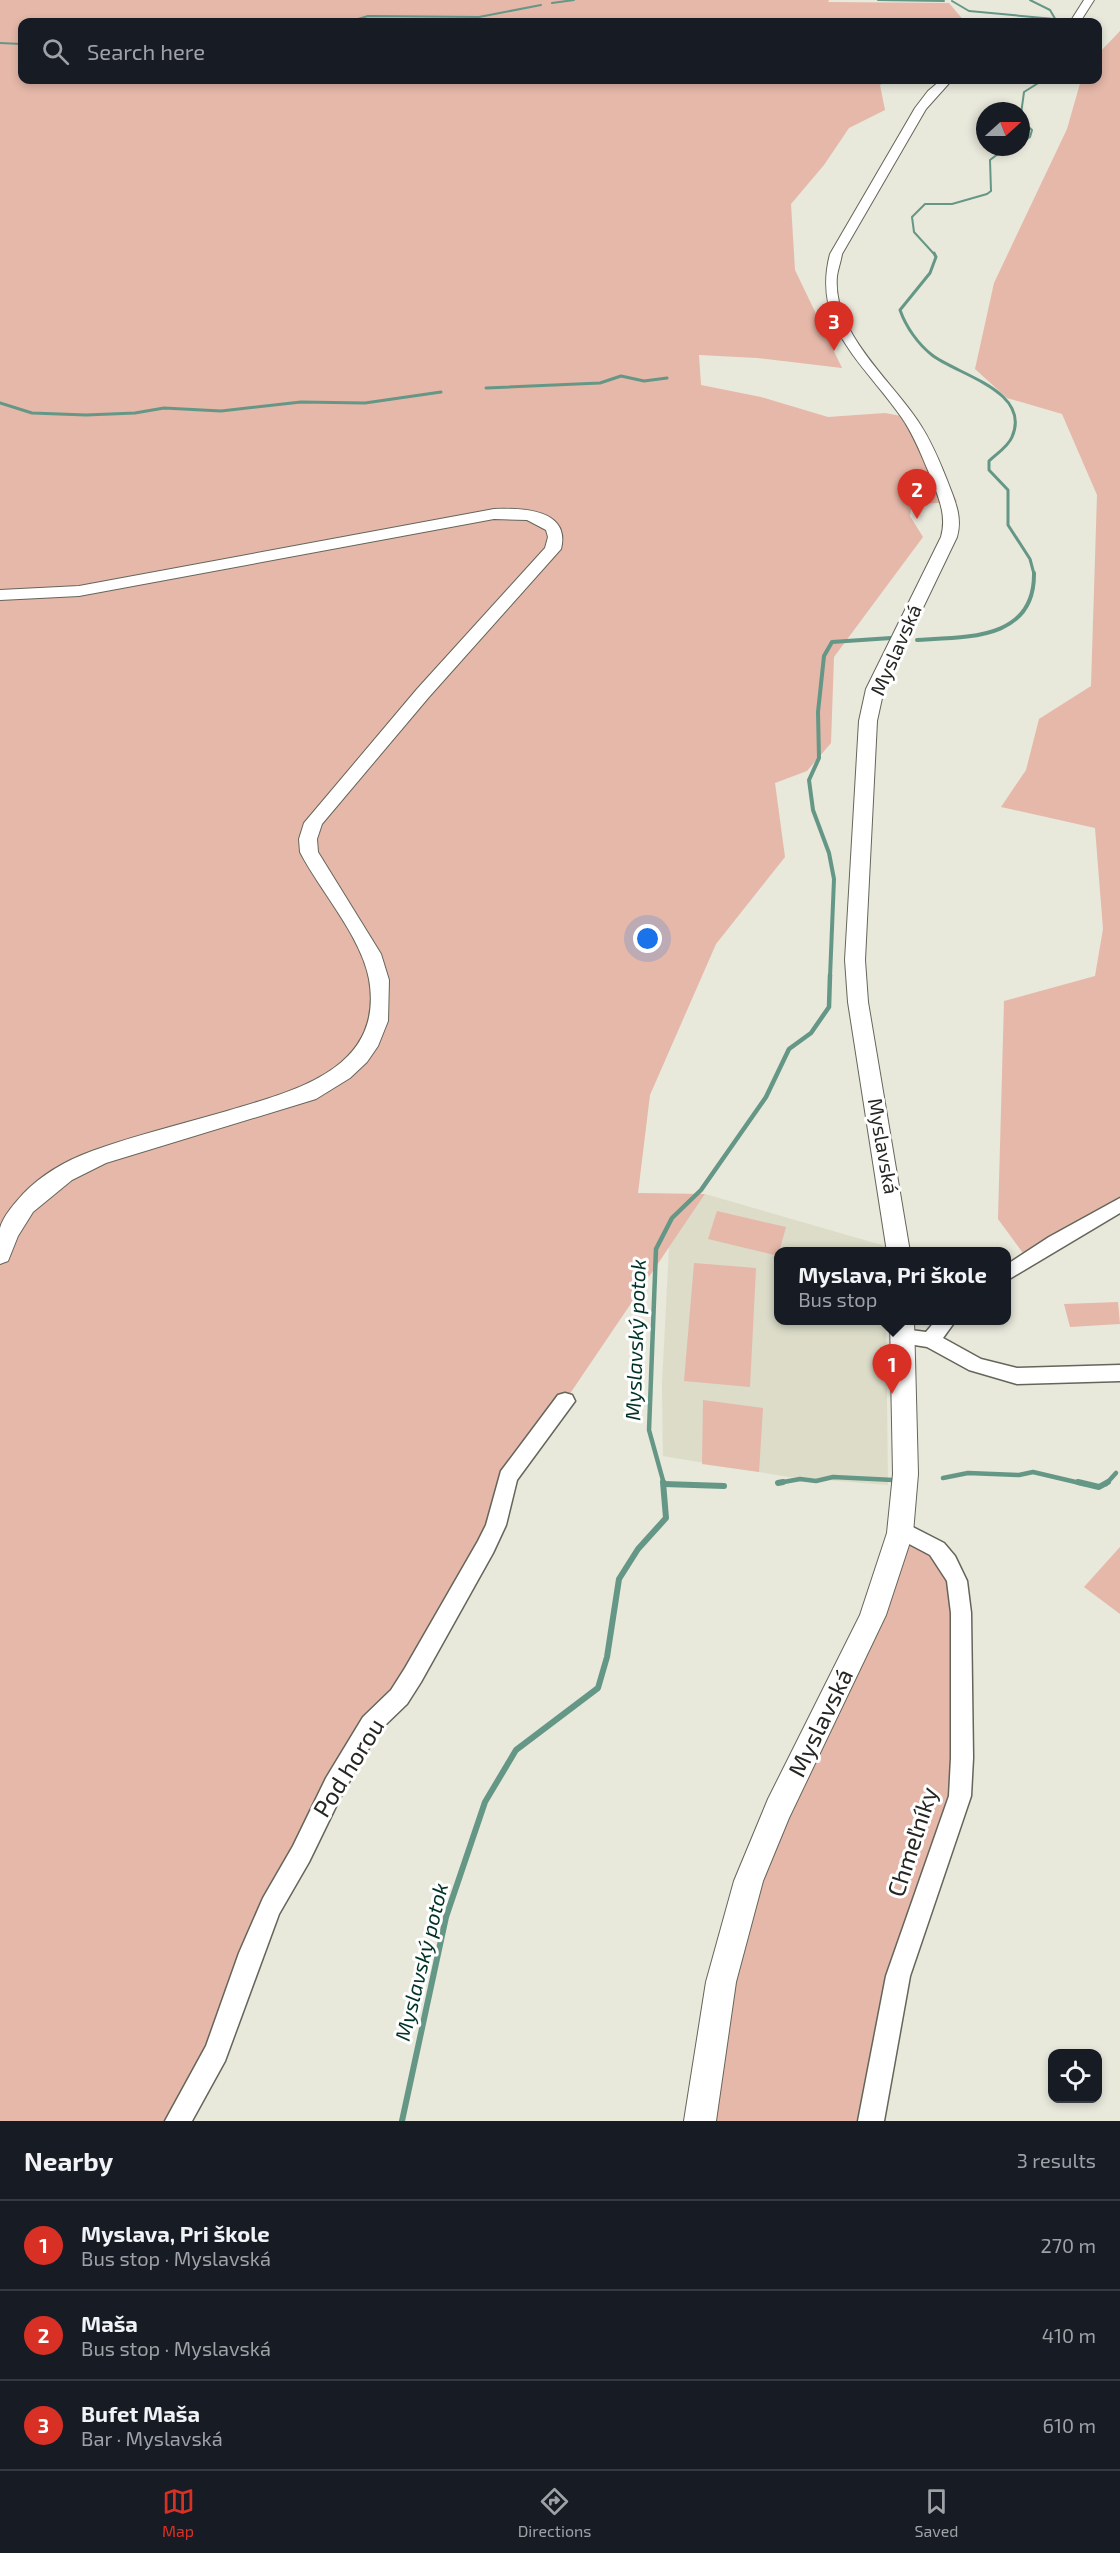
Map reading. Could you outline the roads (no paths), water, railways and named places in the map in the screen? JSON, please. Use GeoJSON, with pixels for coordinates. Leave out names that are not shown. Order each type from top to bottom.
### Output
{"type":"FeatureCollection","features":[{"type":"Feature","properties":{"kind":"street"},"geometry":{"type":"LineString","coordinates":[[1078,18],[1089,0]]}},
{"type":"Feature","properties":{"kind":"street","name":"Myslavská"},"geometry":{"type":"LineString","coordinates":[[898,1247],[858,1002],[855,960],[868,721],[875,689],[949,537],[952,520],[925,445],[909,417],[843,326],[829,292],[830,268],[836,254],[925,102],[943,84]]}},
{"type":"Feature","properties":{"kind":"street"},"geometry":{"type":"LineString","coordinates":[[0,595],[79,591],[494,514],[514,513],[538,518],[550,524],[557,535],[553,549],[423,693],[313,823],[308,839],[309,852],[372,956],[380,983],[380,1008],[375,1032],[360,1058],[334,1079],[308,1094],[98,1157],[66,1171],[36,1191],[15,1220],[0,1255]]}},
{"type":"Feature","properties":{"kind":"street"},"geometry":{"type":"LineString","coordinates":[[1011,1271],[1120,1205]]}},
{"type":"Feature","properties":{"kind":"street"},"geometry":{"type":"LineString","coordinates":[[930,1340],[943,1325]]}},
{"type":"Feature","properties":{"kind":"street"},"geometry":{"type":"LineString","coordinates":[[902,1329],[930,1340],[976,1365],[1017,1376],[1120,1373]]}},
{"type":"Feature","properties":{"kind":"street","name":"Myslavská"},"geometry":{"type":"LineString","coordinates":[[700,2121],[716,2002],[728,1948],[744,1896],[777,1813],[867,1631],[889,1575],[901,1530],[905,1486],[902,1329]]}},
{"type":"Feature","properties":{"kind":"street","name":"Pod horou"},"geometry":{"type":"LineString","coordinates":[[178,2121],[216,2052],[251,1953],[271,1906],[301,1854],[333,1786],[371,1724],[399,1697],[413,1675],[486,1547],[496,1525],[508,1477],[565,1401]]}},
{"type":"Feature","properties":{"kind":"street","name":"Chmeľníky"},"geometry":{"type":"LineString","coordinates":[[871,2121],[898,1976],[960,1796],[962,1758],[961,1613],[957,1581],[948,1562],[937,1549],[901,1530]]}},
{"type":"Feature","properties":{"kind":"waterway"},"geometry":{"type":"LineString","coordinates":[[552,3],[574,0]]}},
{"type":"Feature","properties":{"kind":"waterway"},"geometry":{"type":"LineString","coordinates":[[878,0],[944,1]]}},
{"type":"Feature","properties":{"kind":"waterway","name":"Myslavský potok"},"geometry":{"type":"LineString","coordinates":[[1030,0],[1050,10],[1055,18]]}},
{"type":"Feature","properties":{"kind":"waterway"},"geometry":{"type":"LineString","coordinates":[[952,1],[969,11],[1043,18]]}},
{"type":"Feature","properties":{"kind":"waterway"},"geometry":{"type":"LineString","coordinates":[[361,18],[368,16],[479,17],[541,5]]}},
{"type":"Feature","properties":{"kind":"waterway"},"geometry":{"type":"LineString","coordinates":[[0,43],[18,44]]}},
{"type":"Feature","properties":{"kind":"waterway","name":"Myslavský potok"},"geometry":{"type":"LineString","coordinates":[[1023,102],[1024,92],[1037,84]]}},
{"type":"Feature","properties":{"kind":"waterway","name":"Myslavský potok"},"geometry":{"type":"LineString","coordinates":[[1030,128],[1032,130],[1030,137]]}},
{"type":"Feature","properties":{"kind":"waterway","name":"Myslavský potok"},"geometry":{"type":"LineString","coordinates":[[935,255],[914,232],[912,217],[925,204],[952,204],[987,194],[991,191],[990,160],[995,156]]}},
{"type":"Feature","properties":{"kind":"waterway","name":"Myslavský potok"},"geometry":{"type":"LineString","coordinates":[[935,255],[930,273],[900,310],[909,329],[927,351],[989,386],[1012,408],[1015,421],[1012,437],[1005,447],[989,461],[989,470],[1008,490],[1008,525],[1030,559],[1034,574]]}},
{"type":"Feature","properties":{"kind":"waterway"},"geometry":{"type":"LineString","coordinates":[[486,388],[600,383],[621,376],[644,381],[667,378]]}},
{"type":"Feature","properties":{"kind":"waterway"},"geometry":{"type":"LineString","coordinates":[[0,403],[32,413],[86,415],[135,413],[164,408],[221,411],[301,402],[365,403],[441,392]]}},
{"type":"Feature","properties":{"kind":"waterway","name":"Myslavský potok"},"geometry":{"type":"LineString","coordinates":[[917,640],[977,635],[1011,623],[1023,611],[1031,595],[1034,574]]}},
{"type":"Feature","properties":{"kind":"waterway","name":"Myslavský potok"},"geometry":{"type":"LineString","coordinates":[[830,977],[834,879],[829,853],[813,810],[809,780],[819,758],[818,712],[824,656],[832,642],[891,638]]}},
{"type":"Feature","properties":{"kind":"waterway","name":"Myslavský potok"},"geometry":{"type":"LineString","coordinates":[[724,1486],[664,1484],[649,1430],[656,1249],[672,1218],[701,1190],[766,1097],[789,1049],[811,1033],[829,1007],[830,975]]}},
{"type":"Feature","properties":{"kind":"waterway"},"geometry":{"type":"LineString","coordinates":[[943,1478],[968,1473],[1019,1475],[1033,1472],[1084,1484]]}},
{"type":"Feature","properties":{"kind":"waterway"},"geometry":{"type":"LineString","coordinates":[[1108,1482],[1116,1473]]}},
{"type":"Feature","properties":{"kind":"waterway"},"geometry":{"type":"LineString","coordinates":[[783,1482],[778,1483],[800,1479],[816,1481],[833,1477],[893,1480]]}},
{"type":"Feature","properties":{"kind":"waterway","name":"Myslavský potok"},"geometry":{"type":"LineString","coordinates":[[402,2121],[446,1917],[485,1802],[516,1750],[598,1688],[607,1657],[619,1579],[638,1549],[666,1518],[663,1482]]}},
{"type":"Feature","properties":{"kind":"waterway"},"geometry":{"type":"LineString","coordinates":[[1078,1482],[1099,1487],[1108,1482]]}},
{"type":"Feature","properties":{"kind":"place","name":"Bufet Maša"},"geometry":{"type":"Point","coordinates":[834,351]}},
{"type":"Feature","properties":{"kind":"place","name":"Maša"},"geometry":{"type":"Point","coordinates":[917,519]}},
{"type":"Feature","properties":{"kind":"place","name":"Myslava, Pri škole"},"geometry":{"type":"Point","coordinates":[892,1394]}}]}
